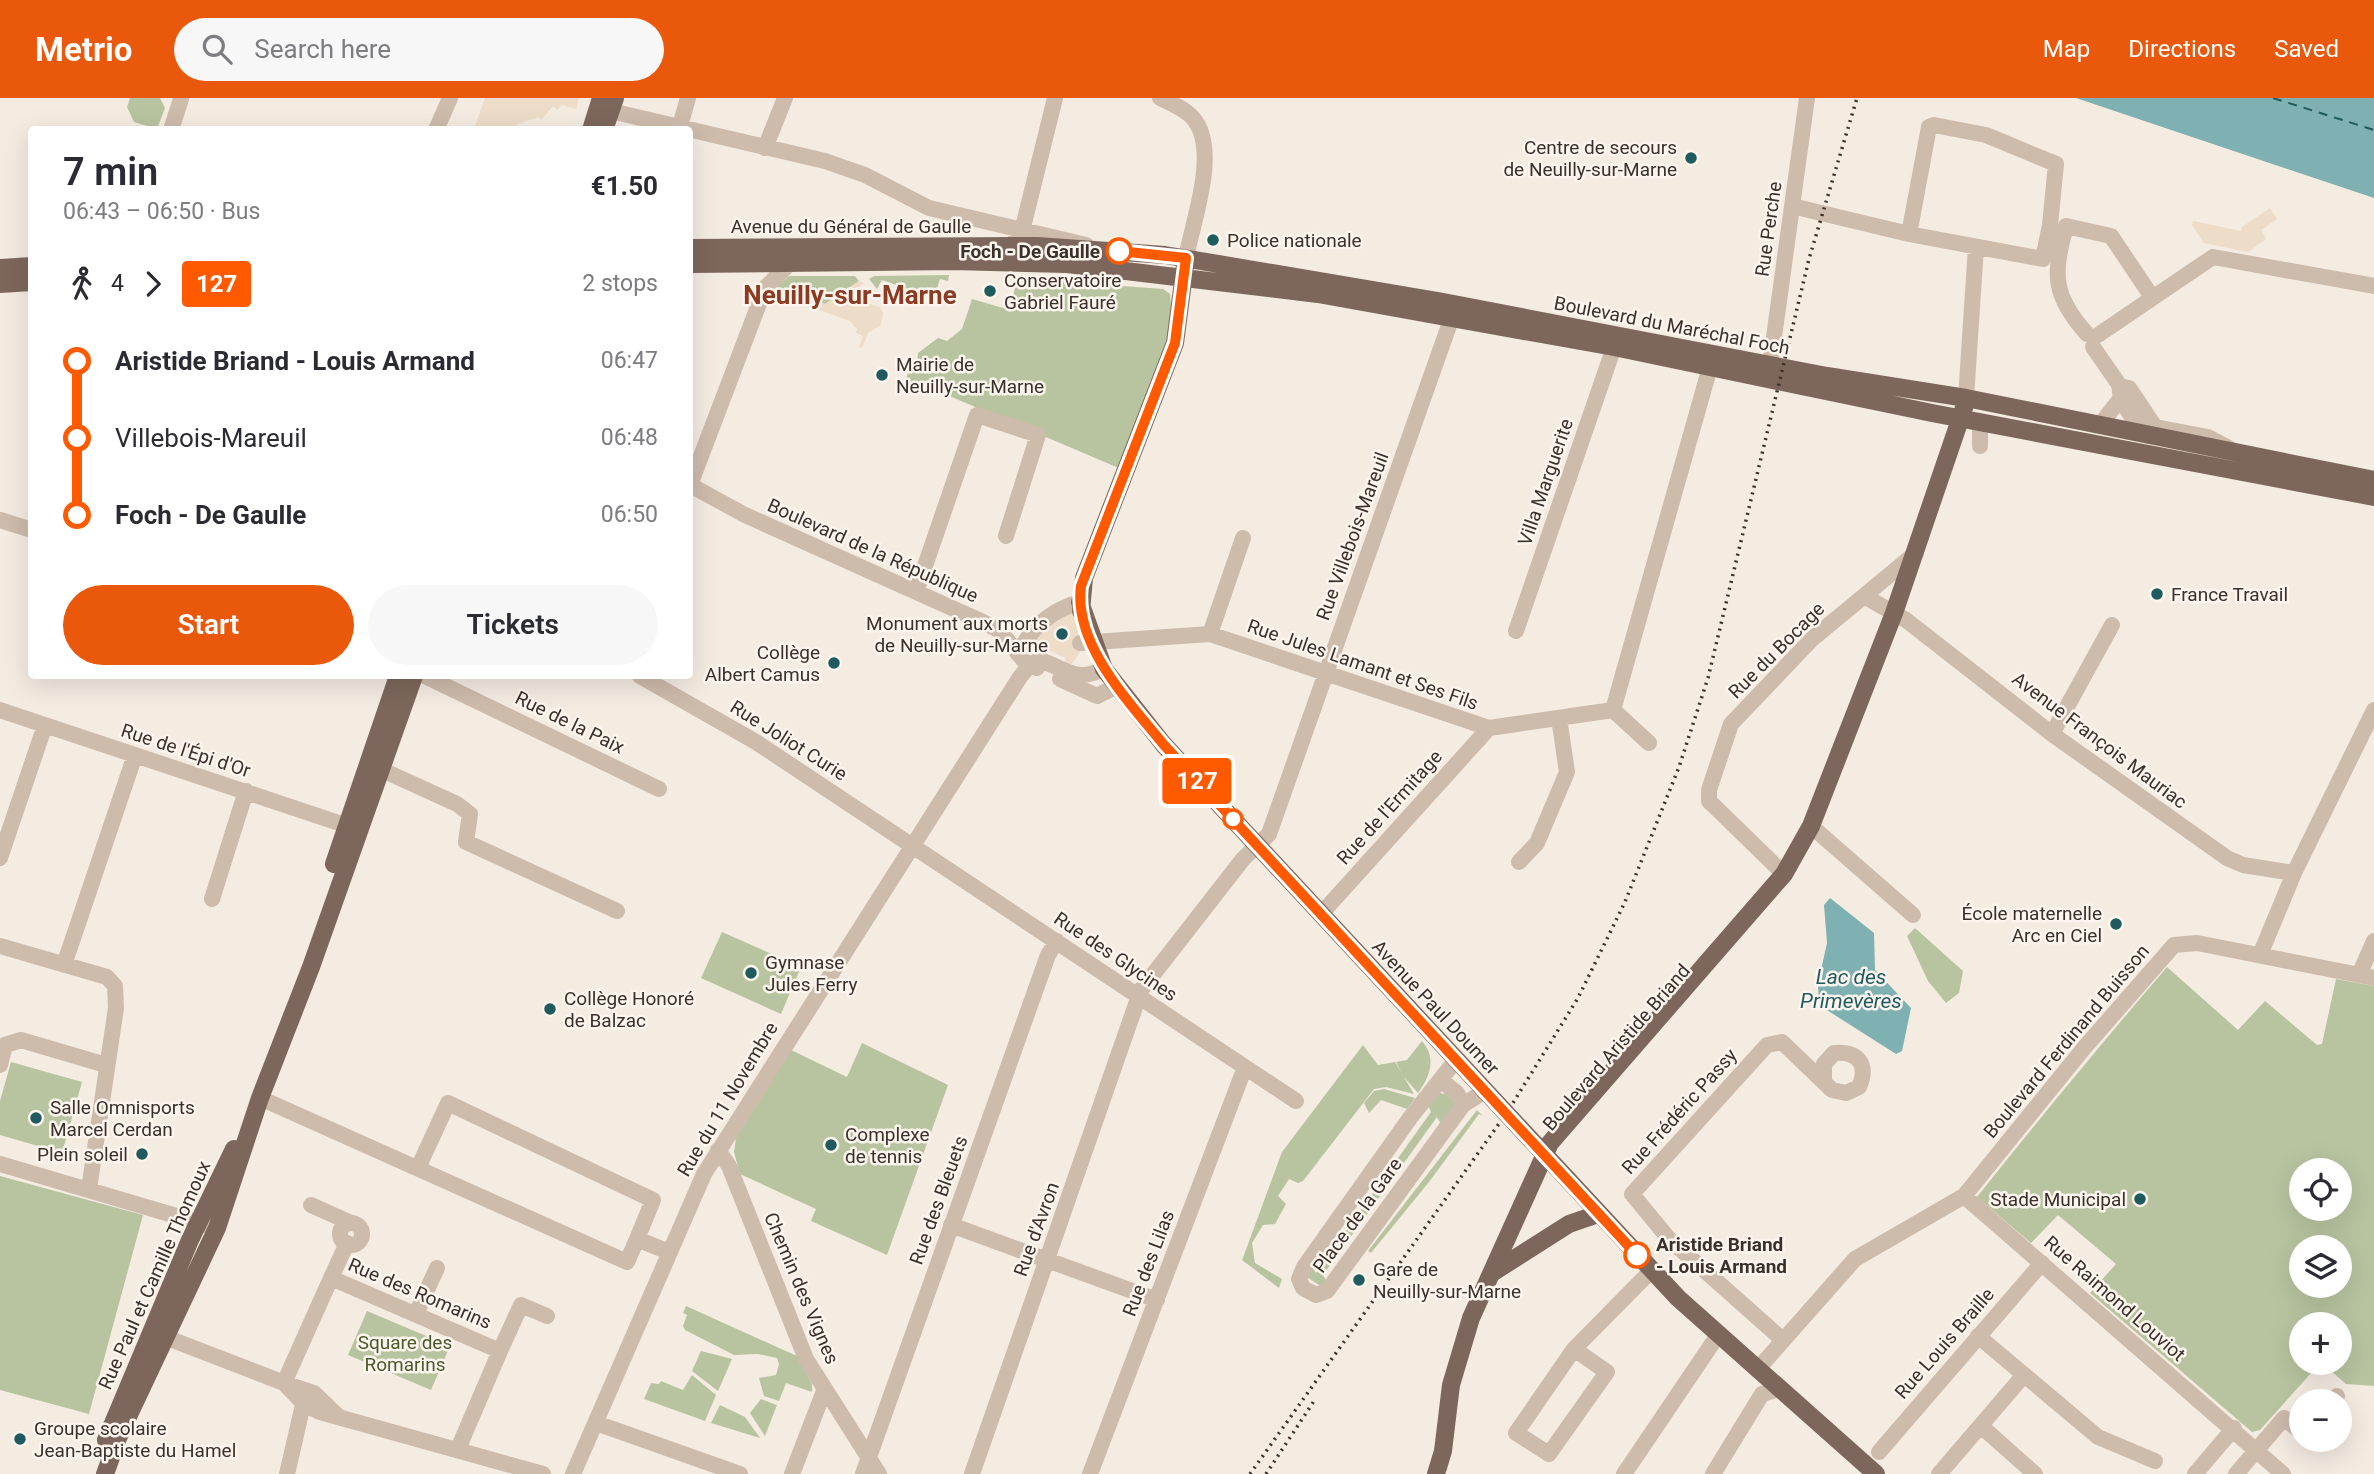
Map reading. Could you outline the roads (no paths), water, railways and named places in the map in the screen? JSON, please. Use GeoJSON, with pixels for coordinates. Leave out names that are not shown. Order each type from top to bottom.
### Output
{"type":"FeatureCollection","features":[{"type":"Feature","properties":{"kind":"main road"},"geometry":{"type":"LineString","coordinates":[[594,126],[606,109]]}},
{"type":"Feature","properties":{"kind":"main road","name":"Avenue du Général de Gaulle"},"geometry":{"type":"LineString","coordinates":[[693,248],[1014,246],[1102,250],[1185,271]]}},
{"type":"Feature","properties":{"kind":"main road","name":"Avenue du Général de Gaulle"},"geometry":{"type":"LineString","coordinates":[[693,264],[791,262],[1014,246],[1118,268],[1185,271]]}},
{"type":"Feature","properties":{"kind":"main road"},"geometry":{"type":"LineString","coordinates":[[1,283],[28,268]]}},
{"type":"Feature","properties":{"kind":"main road","name":"Boulevard du Maréchal Foch"},"geometry":{"type":"LineString","coordinates":[[1185,271],[1277,272],[1770,366],[1966,398],[2100,425],[2374,497]]}},
{"type":"Feature","properties":{"kind":"main road","name":"Boulevard du Maréchal Foch"},"geometry":{"type":"LineString","coordinates":[[1185,271],[1614,347],[1961,419],[2150,439],[2374,480]]}},
{"type":"Feature","properties":{"kind":"main road","name":"Avenue Paul Doumer"},"geometry":{"type":"LineString","coordinates":[[1185,271],[1175,343],[1084,578],[1080,602],[1085,642],[1099,671],[1111,690],[1546,1154],[1578,1193],[1651,1271],[1718,1335],[1873,1473]]}},
{"type":"Feature","properties":{"kind":"main road"},"geometry":{"type":"LineString","coordinates":[[1,283],[28,282]]}},
{"type":"Feature","properties":{"kind":"main road"},"geometry":{"type":"LineString","coordinates":[[1856,398],[1894,395],[1951,405],[1966,398]]}},
{"type":"Feature","properties":{"kind":"main road","name":"Boulevard Aristide Briand"},"geometry":{"type":"LineString","coordinates":[[1546,1154],[1568,1135],[1787,882],[1809,853],[1815,829],[1883,664],[1891,639],[1894,613],[1916,554],[1966,398]]}},
{"type":"Feature","properties":{"kind":"main road"},"geometry":{"type":"LineString","coordinates":[[1961,419],[1981,412],[2004,416],[2026,411]]}},
{"type":"Feature","properties":{"kind":"main road","name":"Rue Paul et Camille Thomoux"},"geometry":{"type":"LineString","coordinates":[[105,1474],[216,1228],[353,828],[397,679]]}},
{"type":"Feature","properties":{"kind":"main road","name":"Rue Paul et Camille Thomoux"},"geometry":{"type":"LineString","coordinates":[[353,828],[380,769],[413,679]]}},
{"type":"Feature","properties":{"kind":"main road","name":"Boulevard Aristide Briand"},"geometry":{"type":"LineString","coordinates":[[1546,1154],[1560,1130],[1783,874],[1815,829]]}},
{"type":"Feature","properties":{"kind":"main road","name":"Rue Paul et Camille Thomoux"},"geometry":{"type":"LineString","coordinates":[[96,1474],[109,1430],[199,1223],[260,1098]]}},
{"type":"Feature","properties":{"kind":"main road"},"geometry":{"type":"LineString","coordinates":[[1436,1474],[1443,1451],[1451,1385],[1471,1318],[1546,1154]]}},
{"type":"Feature","properties":{"kind":"main road"},"geometry":{"type":"LineString","coordinates":[[1569,1224],[1578,1193]]}},
{"type":"Feature","properties":{"kind":"main road"},"geometry":{"type":"LineString","coordinates":[[1491,1274],[1569,1224],[1598,1214]]}},
{"type":"Feature","properties":{"kind":"main road"},"geometry":{"type":"LineString","coordinates":[[1447,1474],[1454,1452],[1460,1386],[1458,1365]]}},
{"type":"Feature","properties":{"kind":"street"},"geometry":{"type":"LineString","coordinates":[[172,126],[182,98]]}},
{"type":"Feature","properties":{"kind":"street"},"geometry":{"type":"LineString","coordinates":[[438,126],[450,98]]}},
{"type":"Feature","properties":{"kind":"street"},"geometry":{"type":"LineString","coordinates":[[606,109],[631,122],[680,126],[688,98]]}},
{"type":"Feature","properties":{"kind":"street"},"geometry":{"type":"LineString","coordinates":[[765,148],[785,98]]}},
{"type":"Feature","properties":{"kind":"street"},"geometry":{"type":"LineString","coordinates":[[693,129],[843,166],[1014,246],[1055,98]]}},
{"type":"Feature","properties":{"kind":"street"},"geometry":{"type":"LineString","coordinates":[[1160,98],[1195,120],[1205,149],[1203,179],[1185,271]]}},
{"type":"Feature","properties":{"kind":"street","name":"Rue Perche"},"geometry":{"type":"LineString","coordinates":[[1770,366],[1807,98]]}},
{"type":"Feature","properties":{"kind":"street"},"geometry":{"type":"LineString","coordinates":[[1792,206],[1909,234],[2043,259],[2056,164],[1986,135],[1934,125],[1929,127],[1909,234]]}},
{"type":"Feature","properties":{"kind":"street"},"geometry":{"type":"LineString","coordinates":[[2150,439],[2141,429],[2093,339],[2065,306],[2055,265],[2066,226],[2111,236],[2152,297]]}},
{"type":"Feature","properties":{"kind":"street"},"geometry":{"type":"LineString","coordinates":[[1966,398],[1976,247]]}},
{"type":"Feature","properties":{"kind":"street"},"geometry":{"type":"LineString","coordinates":[[2093,339],[2213,257],[2374,286]]}},
{"type":"Feature","properties":{"kind":"street"},"geometry":{"type":"LineString","coordinates":[[756,262],[764,275],[765,288]]}},
{"type":"Feature","properties":{"kind":"street"},"geometry":{"type":"LineString","coordinates":[[693,477],[765,288],[791,262]]}},
{"type":"Feature","properties":{"kind":"street","name":"Rue Villebois-Mareuil"},"geometry":{"type":"LineString","coordinates":[[1258,845],[1269,834],[1452,317]]}},
{"type":"Feature","properties":{"kind":"street","name":"Villa Marguerite"},"geometry":{"type":"LineString","coordinates":[[1516,631],[1614,347]]}},
{"type":"Feature","properties":{"kind":"street"},"geometry":{"type":"LineString","coordinates":[[1649,743],[1613,710],[1710,367]]}},
{"type":"Feature","properties":{"kind":"street"},"geometry":{"type":"LineString","coordinates":[[2100,425],[2121,392]]}},
{"type":"Feature","properties":{"kind":"street"},"geometry":{"type":"LineString","coordinates":[[916,592],[977,415],[1038,435],[1006,536]]}},
{"type":"Feature","properties":{"kind":"street"},"geometry":{"type":"LineString","coordinates":[[1980,422],[1980,446]]}},
{"type":"Feature","properties":{"kind":"street","name":"Boulevard de la République"},"geometry":{"type":"LineString","coordinates":[[693,487],[745,515],[1000,631],[1024,659]]}},
{"type":"Feature","properties":{"kind":"street"},"geometry":{"type":"LineString","coordinates":[[0,520],[28,529]]}},
{"type":"Feature","properties":{"kind":"street"},"geometry":{"type":"LineString","coordinates":[[1210,634],[1243,538]]}},
{"type":"Feature","properties":{"kind":"street","name":"Rue du Bocage"},"geometry":{"type":"LineString","coordinates":[[1783,874],[1709,801],[1709,790],[1731,724],[1812,639],[1916,554]]}},
{"type":"Feature","properties":{"kind":"street"},"geometry":{"type":"LineString","coordinates":[[1864,596],[1894,613]]}},
{"type":"Feature","properties":{"kind":"street","name":"Rue du 11 Novembre"},"geometry":{"type":"LineString","coordinates":[[573,1474],[668,1252],[718,1150],[913,845],[1024,659],[1032,631],[1059,608],[1080,602]]}},
{"type":"Feature","properties":{"kind":"street","name":"Avenue François Mauriac"},"geometry":{"type":"LineString","coordinates":[[1894,613],[2052,734],[2227,858],[2243,865],[2294,873]]}},
{"type":"Feature","properties":{"kind":"street"},"geometry":{"type":"LineString","coordinates":[[2052,734],[2112,625]]}},
{"type":"Feature","properties":{"kind":"street","name":"Rue Jules Lamant et Ses Fils"},"geometry":{"type":"LineString","coordinates":[[1085,642],[1210,634],[1489,728],[1613,710]]}},
{"type":"Feature","properties":{"kind":"street"},"geometry":{"type":"LineString","coordinates":[[1024,659],[1039,660],[1076,676],[1099,671]]}},
{"type":"Feature","properties":{"kind":"street"},"geometry":{"type":"LineString","coordinates":[[1024,659],[1097,696],[1111,690]]}},
{"type":"Feature","properties":{"kind":"street","name":"Rue de la Paix"},"geometry":{"type":"LineString","coordinates":[[431,679],[659,789]]}},
{"type":"Feature","properties":{"kind":"street","name":"Rue Joliot Curie"},"geometry":{"type":"LineString","coordinates":[[645,679],[756,742],[913,845]]}},
{"type":"Feature","properties":{"kind":"street"},"geometry":{"type":"LineString","coordinates":[[2374,709],[2294,873],[2260,955],[2366,977],[2374,941]]}},
{"type":"Feature","properties":{"kind":"street","name":"Rue de l'Épi d'Or"},"geometry":{"type":"LineString","coordinates":[[0,710],[353,828]]}},
{"type":"Feature","properties":{"kind":"street"},"geometry":{"type":"LineString","coordinates":[[1519,862],[1537,843],[1567,772],[1559,718]]}},
{"type":"Feature","properties":{"kind":"street"},"geometry":{"type":"LineString","coordinates":[[0,858],[45,725]]}},
{"type":"Feature","properties":{"kind":"street","name":"Rue de l'Ermitage"},"geometry":{"type":"LineString","coordinates":[[1321,914],[1489,728]]}},
{"type":"Feature","properties":{"kind":"street"},"geometry":{"type":"LineString","coordinates":[[64,965],[135,755]]}},
{"type":"Feature","properties":{"kind":"street"},"geometry":{"type":"LineString","coordinates":[[380,769],[457,804],[470,814],[466,842],[617,911]]}},
{"type":"Feature","properties":{"kind":"street"},"geometry":{"type":"LineString","coordinates":[[212,899],[246,791]]}},
{"type":"Feature","properties":{"kind":"street"},"geometry":{"type":"LineString","coordinates":[[1815,829],[1913,915]]}},
{"type":"Feature","properties":{"kind":"street","name":"Rue des Glycines"},"geometry":{"type":"LineString","coordinates":[[913,845],[1296,1101]]}},
{"type":"Feature","properties":{"kind":"street","name":"Rue d'Avron"},"geometry":{"type":"LineString","coordinates":[[972,1474],[1139,997],[1154,973],[1243,859],[1258,845]]}},
{"type":"Feature","properties":{"kind":"street","name":"Rue des Bleuets"},"geometry":{"type":"LineString","coordinates":[[863,1474],[1048,955],[1057,941]]}},
{"type":"Feature","properties":{"kind":"street","name":"Boulevard Ferdinand Buisson"},"geometry":{"type":"LineString","coordinates":[[1757,1370],[1855,1259],[1964,1196],[2084,1048],[2174,945],[2188,942],[2260,955]]}},
{"type":"Feature","properties":{"kind":"street"},"geometry":{"type":"LineString","coordinates":[[0,946],[107,977],[115,986],[116,1008],[89,1189]]}},
{"type":"Feature","properties":{"kind":"street"},"geometry":{"type":"LineString","coordinates":[[0,1066],[5,1045],[21,1040],[106,1065]]}},
{"type":"Feature","properties":{"kind":"street","name":"Rue Frédéric Passy"},"geometry":{"type":"LineString","coordinates":[[1783,1340],[1669,1239],[1632,1194],[1767,1045],[1782,1042],[1824,1079]]}},
{"type":"Feature","properties":{"kind":"street","name":"Place de la Gare"},"geometry":{"type":"LineString","coordinates":[[1456,1060],[1410,1118],[1304,1267],[1299,1279],[1303,1288],[1316,1295],[1327,1291],[1463,1105],[1485,1091]]}},
{"type":"Feature","properties":{"kind":"street","name":"Rue des Lilas"},"geometry":{"type":"LineString","coordinates":[[1090,1474],[1245,1067]]}},
{"type":"Feature","properties":{"kind":"street"},"geometry":{"type":"LineString","coordinates":[[1442,1081],[1457,1093],[1463,1105]]}},
{"type":"Feature","properties":{"kind":"street"},"geometry":{"type":"LineString","coordinates":[[260,1098],[628,1262],[653,1200],[448,1103],[418,1168]]}},
{"type":"Feature","properties":{"kind":"street","name":"Chemin des Vignes"},"geometry":{"type":"LineString","coordinates":[[718,1150],[729,1166],[806,1359],[879,1474]]}},
{"type":"Feature","properties":{"kind":"street"},"geometry":{"type":"LineString","coordinates":[[0,1164],[216,1228]]}},
{"type":"Feature","properties":{"kind":"street","name":"Rue Raimond Louviot"},"geometry":{"type":"LineString","coordinates":[[1964,1196],[2236,1430],[2283,1474]]}},
{"type":"Feature","properties":{"kind":"street"},"geometry":{"type":"LineString","coordinates":[[311,1206],[360,1227],[363,1236],[359,1243],[347,1243],[331,1278]]}},
{"type":"Feature","properties":{"kind":"street"},"geometry":{"type":"LineString","coordinates":[[951,1225],[1157,1300]]}},
{"type":"Feature","properties":{"kind":"street"},"geometry":{"type":"LineString","coordinates":[[637,1239],[668,1252]]}},
{"type":"Feature","properties":{"kind":"street","name":"Rue Louis Braille"},"geometry":{"type":"LineString","coordinates":[[1879,1452],[2042,1263]]}},
{"type":"Feature","properties":{"kind":"street"},"geometry":{"type":"LineString","coordinates":[[416,1314],[437,1268]]}},
{"type":"Feature","properties":{"kind":"street"},"geometry":{"type":"LineString","coordinates":[[1574,1349],[1607,1372],[1549,1454],[1516,1433],[1574,1349],[1651,1271]]}},
{"type":"Feature","properties":{"kind":"street","name":"Rue des Romarins"},"geometry":{"type":"LineString","coordinates":[[284,1384],[331,1278],[500,1351],[458,1449]]}},
{"type":"Feature","properties":{"kind":"street"},"geometry":{"type":"LineString","coordinates":[[500,1351],[521,1305],[547,1316]]}},
{"type":"Feature","properties":{"kind":"street"},"geometry":{"type":"LineString","coordinates":[[1625,1474],[1718,1335]]}},
{"type":"Feature","properties":{"kind":"street"},"geometry":{"type":"LineString","coordinates":[[1978,1336],[2098,1437],[2155,1461]]}},
{"type":"Feature","properties":{"kind":"street"},"geometry":{"type":"LineString","coordinates":[[165,1337],[284,1384],[339,1417],[542,1474]]}},
{"type":"Feature","properties":{"kind":"street"},"geometry":{"type":"LineString","coordinates":[[1939,1474],[2024,1375]]}},
{"type":"Feature","properties":{"kind":"street"},"geometry":{"type":"LineString","coordinates":[[1713,1474],[1762,1394],[1779,1389]]}},
{"type":"Feature","properties":{"kind":"street"},"geometry":{"type":"LineString","coordinates":[[792,1474],[824,1391]]}},
{"type":"Feature","properties":{"kind":"street"},"geometry":{"type":"LineString","coordinates":[[287,1474],[305,1397]]}},
{"type":"Feature","properties":{"kind":"street"},"geometry":{"type":"LineString","coordinates":[[2236,1474],[2284,1418],[2289,1422]]}},
{"type":"Feature","properties":{"kind":"street"},"geometry":{"type":"LineString","coordinates":[[596,1423],[740,1474]]}},
{"type":"Feature","properties":{"kind":"street"},"geometry":{"type":"LineString","coordinates":[[1981,1426],[2035,1474]]}},
{"type":"Feature","properties":{"kind":"street"},"geometry":{"type":"LineString","coordinates":[[2195,1474],[2236,1430]]}},
{"type":"Feature","properties":{"kind":"water"},"geometry":{"type":"Polygon","coordinates":[[[2076,98],[2374,98],[2374,198],[2076,98]]]}},
{"type":"Feature","properties":{"kind":"water","name":"Lac des Primevères"},"geometry":{"type":"Polygon","coordinates":[[[1830,898],[1874,933],[1875,970],[1911,1008],[1902,1051],[1896,1054],[1819,1005],[1818,984],[1827,943],[1824,905],[1830,898]]]}},
{"type":"Feature","properties":{"kind":"railway"},"geometry":{"type":"LineString","coordinates":[[1250,1474],[1508,1111],[1578,998],[1625,902],[1679,767],[1708,678],[1809,259],[1857,98]]}},
{"type":"Feature","properties":{"kind":"railway"},"geometry":{"type":"LineString","coordinates":[[1266,1474],[1316,1398]]}},
{"type":"Feature","properties":{"kind":"place","name":"Centre de secours de Neuilly-sur-Marne"},"geometry":{"type":"Point","coordinates":[1691,158]}},
{"type":"Feature","properties":{"kind":"place","name":"Police nationale"},"geometry":{"type":"Point","coordinates":[1213,240]}},
{"type":"Feature","properties":{"kind":"place","name":"Foch - De Gaulle"},"geometry":{"type":"Point","coordinates":[1119,251]}},
{"type":"Feature","properties":{"kind":"place","name":"Conservatoire Gabriel Fauré"},"geometry":{"type":"Point","coordinates":[990,291]}},
{"type":"Feature","properties":{"kind":"place","name":"Mairie de Neuilly-sur-Marne"},"geometry":{"type":"Point","coordinates":[882,375]}},
{"type":"Feature","properties":{"kind":"place","name":"France Travail"},"geometry":{"type":"Point","coordinates":[2157,594]}},
{"type":"Feature","properties":{"kind":"place","name":"Monument aux morts de Neuilly-sur-Marne"},"geometry":{"type":"Point","coordinates":[1062,634]}},
{"type":"Feature","properties":{"kind":"place","name":"Collège Albert Camus"},"geometry":{"type":"Point","coordinates":[834,663]}},
{"type":"Feature","properties":{"kind":"place","name":"École maternelle Arc en Ciel"},"geometry":{"type":"Point","coordinates":[2116,924]}},
{"type":"Feature","properties":{"kind":"place","name":"Gymnase Jules Ferry"},"geometry":{"type":"Point","coordinates":[751,973]}},
{"type":"Feature","properties":{"kind":"place","name":"Collège Honoré de Balzac"},"geometry":{"type":"Point","coordinates":[550,1009]}},
{"type":"Feature","properties":{"kind":"place","name":"Salle Omnisports Marcel Cerdan"},"geometry":{"type":"Point","coordinates":[36,1118]}},
{"type":"Feature","properties":{"kind":"place","name":"Complexe de tennis"},"geometry":{"type":"Point","coordinates":[831,1145]}},
{"type":"Feature","properties":{"kind":"place","name":"Plein soleil"},"geometry":{"type":"Point","coordinates":[142,1154]}},
{"type":"Feature","properties":{"kind":"place","name":"Stade Municipal"},"geometry":{"type":"Point","coordinates":[2140,1199]}},
{"type":"Feature","properties":{"kind":"place","name":"Aristide Briand - Louis Armand"},"geometry":{"type":"Point","coordinates":[1637,1255]}},
{"type":"Feature","properties":{"kind":"place","name":"Gare de Neuilly-sur-Marne"},"geometry":{"type":"Point","coordinates":[1359,1280]}},
{"type":"Feature","properties":{"kind":"place","name":"Groupe scolaire Jean-Baptiste du Hamel"},"geometry":{"type":"Point","coordinates":[20,1439]}},
{"type":"Feature","properties":{"kind":"district","name":"Neuilly-sur-Marne"},"geometry":{"type":"Point","coordinates":[850,295]}},
{"type":"Feature","properties":{"kind":"park label","name":"Square des Romarins"},"geometry":{"type":"Point","coordinates":[405,1353]}}]}
